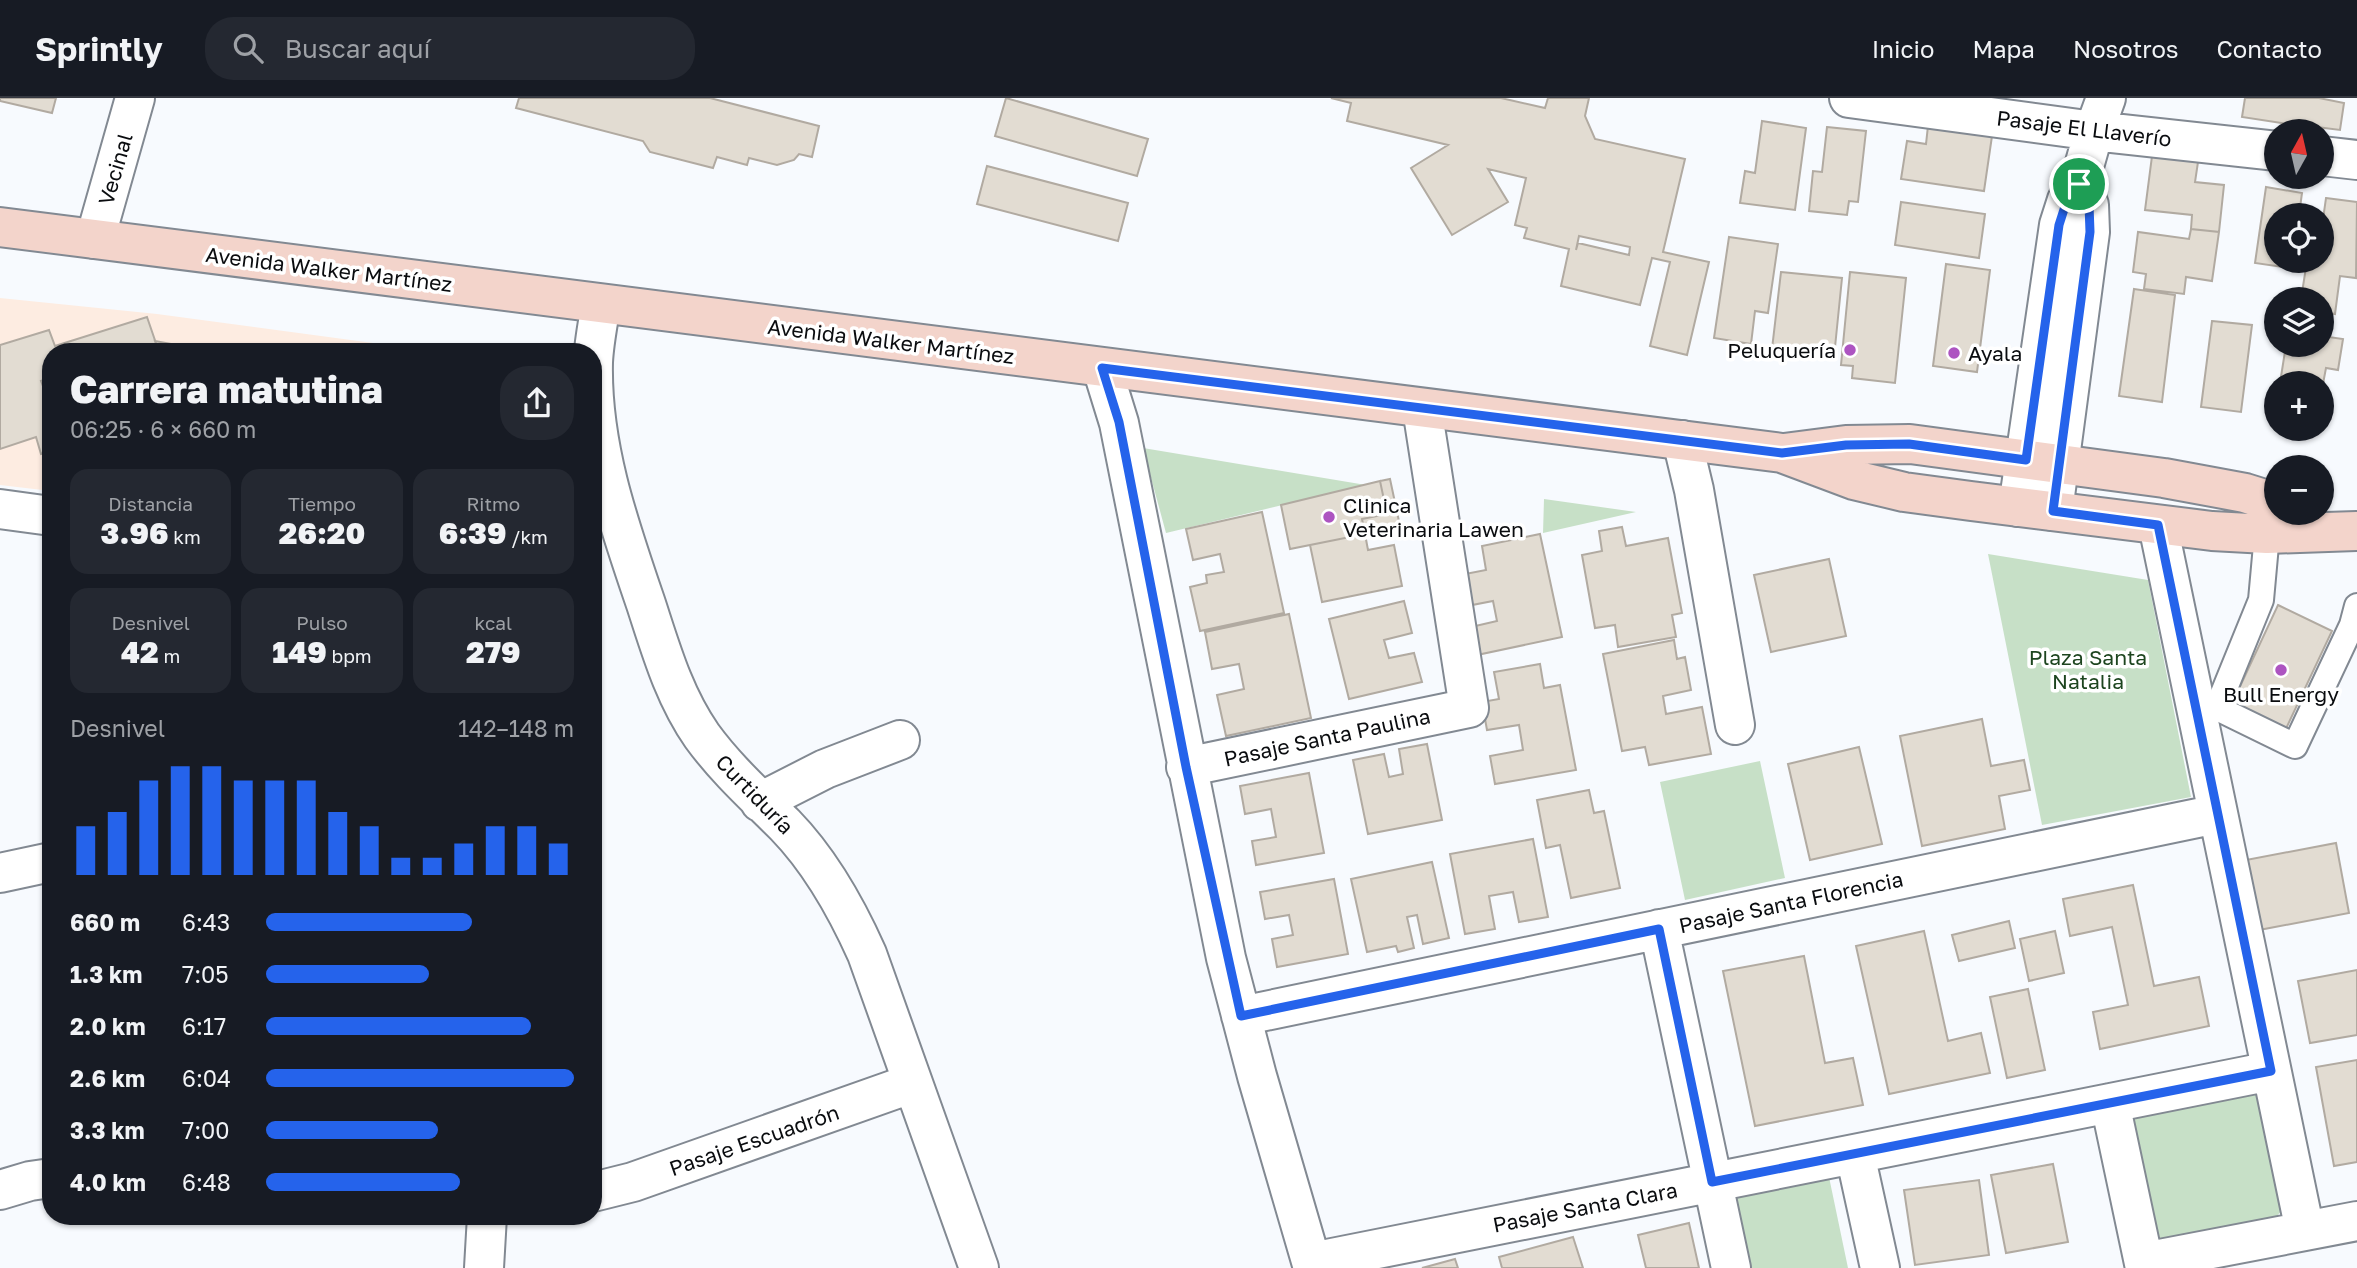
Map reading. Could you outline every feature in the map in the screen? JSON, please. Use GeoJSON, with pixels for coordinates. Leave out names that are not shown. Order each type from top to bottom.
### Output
{"type":"FeatureCollection","features":[{"type":"Feature","properties":{"kind":"main road","name":"Avenida Walker Martínez"},"geometry":{"type":"LineString","coordinates":[[0,227],[1782,453],[1854,480],[1904,492],[2158,525],[2212,531],[2264,520]]}},
{"type":"Feature","properties":{"kind":"main road","name":"Avenida Walker Martínez"},"geometry":{"type":"LineString","coordinates":[[1782,453],[1846,445],[1909,444],[2164,478],[2245,493],[2264,511]]}},
{"type":"Feature","properties":{"kind":"main road","name":"Avenida Walker Martínez"},"geometry":{"type":"LineString","coordinates":[[2334,522],[2357,530]]}},
{"type":"Feature","properties":{"kind":"main road","name":"Avenida Walker Martínez"},"geometry":{"type":"LineString","coordinates":[[2322,525],[2357,530]]}},
{"type":"Feature","properties":{"kind":"street","name":"Vecinal"},"geometry":{"type":"LineString","coordinates":[[95,239],[135,98]]}},
{"type":"Feature","properties":{"kind":"street","name":"Pasaje El Llaverío"},"geometry":{"type":"LineString","coordinates":[[1849,98],[2100,114],[2264,148]]}},
{"type":"Feature","properties":{"kind":"street"},"geometry":{"type":"LineString","coordinates":[[2036,509],[2043,462],[2090,232],[2089,205],[2079,184],[2100,114]]}},
{"type":"Feature","properties":{"kind":"street"},"geometry":{"type":"LineString","coordinates":[[2334,157],[2357,160]]}},
{"type":"Feature","properties":{"kind":"street","name":"Curtiduría"},"geometry":{"type":"LineString","coordinates":[[596,343],[601,304]]}},
{"type":"Feature","properties":{"kind":"street"},"geometry":{"type":"LineString","coordinates":[[1102,368],[1119,422],[1186,767],[1241,1016],[1312,1265]]}},
{"type":"Feature","properties":{"kind":"street","name":"Pasaje Santa Paulina"},"geometry":{"type":"LineString","coordinates":[[1186,767],[1469,708],[1422,408]]}},
{"type":"Feature","properties":{"kind":"street"},"geometry":{"type":"LineString","coordinates":[[1682,440],[1694,490],[1735,725]]}},
{"type":"Feature","properties":{"kind":"street","name":"Curtiduría"},"geometry":{"type":"LineString","coordinates":[[602,455],[606,524],[684,706],[719,759],[807,850],[827,877],[849,915],[867,954],[979,1268]]}},
{"type":"Feature","properties":{"kind":"street"},"geometry":{"type":"LineString","coordinates":[[0,509],[42,515]]}},
{"type":"Feature","properties":{"kind":"street"},"geometry":{"type":"LineString","coordinates":[[2158,525],[2305,1231]]}},
{"type":"Feature","properties":{"kind":"street"},"geometry":{"type":"LineString","coordinates":[[760,802],[825,769],[900,740]]}},
{"type":"Feature","properties":{"kind":"street","name":"Pasaje Santa Florencia"},"geometry":{"type":"LineString","coordinates":[[1241,1016],[2217,814]]}},
{"type":"Feature","properties":{"kind":"street"},"geometry":{"type":"LineString","coordinates":[[0,873],[42,864]]}},
{"type":"Feature","properties":{"kind":"street"},"geometry":{"type":"LineString","coordinates":[[1659,929],[1731,1268]]}},
{"type":"Feature","properties":{"kind":"street","name":"Pasaje Santa Clara"},"geometry":{"type":"LineString","coordinates":[[1312,1265],[2271,1071]]}},
{"type":"Feature","properties":{"kind":"street","name":"Pasaje Escuadrón"},"geometry":{"type":"LineString","coordinates":[[602,1190],[633,1182],[913,1083]]}},
{"type":"Feature","properties":{"kind":"street"},"geometry":{"type":"LineString","coordinates":[[2110,1103],[2145,1265],[2357,1221]]}},
{"type":"Feature","properties":{"kind":"street"},"geometry":{"type":"LineString","coordinates":[[1855,1154],[1880,1268]]}},
{"type":"Feature","properties":{"kind":"street"},"geometry":{"type":"LineString","coordinates":[[0,1190],[42,1179]]}},
{"type":"Feature","properties":{"kind":"street"},"geometry":{"type":"LineString","coordinates":[[484,1268],[486,1225]]}},
{"type":"Feature","properties":{"kind":"lane"},"geometry":{"type":"LineString","coordinates":[[2271,525],[2261,600],[2217,708],[2295,746],[2353,625],[2357,606]]}},
{"type":"Feature","properties":{"kind":"shaded area"},"geometry":{"type":"Polygon","coordinates":[[[0,298],[157,314],[373,343],[42,343],[42,490],[0,485],[0,298]]]}},
{"type":"Feature","properties":{"kind":"green space"},"geometry":{"type":"Polygon","coordinates":[[[1143,448],[1366,485],[1166,533],[1143,448]]]}},
{"type":"Feature","properties":{"kind":"green space"},"geometry":{"type":"Polygon","coordinates":[[[1544,499],[1636,512],[1543,533],[1544,499]]]}},
{"type":"Feature","properties":{"kind":"green space","name":"Plaza Santa Natalia"},"geometry":{"type":"Polygon","coordinates":[[[1988,554],[2148,580],[2191,797],[2042,825],[1988,554]]]}},
{"type":"Feature","properties":{"kind":"green space"},"geometry":{"type":"Polygon","coordinates":[[[1760,761],[1785,878],[1685,900],[1660,782],[1760,761]]]}},
{"type":"Feature","properties":{"kind":"green space"},"geometry":{"type":"Polygon","coordinates":[[[2250,1086],[2264,1097],[2285,1206],[2274,1220],[2167,1243],[2153,1236],[2130,1127],[2140,1109],[2250,1086]]]}},
{"type":"Feature","properties":{"kind":"green space"},"geometry":{"type":"Polygon","coordinates":[[[1829,1177],[1848,1268],[1743,1268],[1728,1198],[1829,1177]]]}},
{"type":"Feature","properties":{"kind":"building"},"geometry":{"type":"Polygon","coordinates":[[[0,98],[56,98],[52,113],[0,101],[0,98]]]}},
{"type":"Feature","properties":{"kind":"building"},"geometry":{"type":"Polygon","coordinates":[[[519,98],[710,98],[819,126],[812,157],[799,154],[794,160],[777,165],[749,158],[747,165],[717,157],[713,168],[650,152],[643,141],[516,108],[519,98]]]}},
{"type":"Feature","properties":{"kind":"building"},"geometry":{"type":"Polygon","coordinates":[[[1006,98],[1148,139],[1137,176],[995,136],[1006,98]]]}},
{"type":"Feature","properties":{"kind":"building"},"geometry":{"type":"Polygon","coordinates":[[[1331,98],[1501,98],[1545,108],[1548,98],[1589,98],[1585,116],[1595,139],[1685,159],[1663,252],[1709,262],[1687,355],[1650,346],[1670,262],[1652,258],[1640,305],[1561,286],[1569,249],[1524,238],[1527,228],[1515,225],[1526,178],[1488,169],[1508,202],[1452,235],[1411,168],[1448,145],[1347,121],[1351,103],[1331,98]],[[1579,236],[1576,250],[1578,243],[1629,255],[1630,247],[1579,236]]]}},
{"type":"Feature","properties":{"kind":"building"},"geometry":{"type":"Polygon","coordinates":[[[2245,98],[2319,98],[2344,103],[2340,130],[2334,129],[2334,119],[2264,120],[2242,117],[2245,98]]]}},
{"type":"Feature","properties":{"kind":"building"},"geometry":{"type":"Polygon","coordinates":[[[1762,121],[1806,128],[1795,210],[1740,203],[1745,171],[1755,173],[1762,121]]]}},
{"type":"Feature","properties":{"kind":"building"},"geometry":{"type":"Polygon","coordinates":[[[1928,126],[1992,136],[1984,191],[1901,179],[1907,141],[1926,144],[1928,126]]]}},
{"type":"Feature","properties":{"kind":"building"},"geometry":{"type":"Polygon","coordinates":[[[1827,127],[1866,131],[1858,202],[1849,201],[1847,215],[1809,211],[1813,171],[1822,172],[1827,127]]]}},
{"type":"Feature","properties":{"kind":"building"},"geometry":{"type":"Polygon","coordinates":[[[2152,156],[2198,162],[2195,182],[2224,185],[2219,232],[2191,229],[2192,215],[2145,210],[2152,156]]]}},
{"type":"Feature","properties":{"kind":"building"},"geometry":{"type":"Polygon","coordinates":[[[987,166],[1128,203],[1118,241],[977,204],[987,166]]]}},
{"type":"Feature","properties":{"kind":"building"},"geometry":{"type":"Polygon","coordinates":[[[2266,189],[2302,193],[2301,203],[2264,203],[2264,264],[2255,263],[2266,189]]]}},
{"type":"Feature","properties":{"kind":"building"},"geometry":{"type":"Polygon","coordinates":[[[2326,198],[2357,202],[2356,278],[2340,276],[2335,314],[2334,287],[2303,287],[2305,273],[2334,273],[2334,203],[2325,203],[2326,198]]]}},
{"type":"Feature","properties":{"kind":"building"},"geometry":{"type":"Polygon","coordinates":[[[1901,202],[1985,214],[1979,258],[1895,245],[1901,202]]]}},
{"type":"Feature","properties":{"kind":"building"},"geometry":{"type":"Polygon","coordinates":[[[2191,229],[2219,232],[2212,281],[2186,277],[2184,294],[2144,289],[2146,274],[2133,272],[2138,232],[2189,239],[2191,229]]]}},
{"type":"Feature","properties":{"kind":"building"},"geometry":{"type":"Polygon","coordinates":[[[1729,237],[1778,244],[1768,313],[1755,311],[1751,344],[1714,338],[1729,237]]]}},
{"type":"Feature","properties":{"kind":"building"},"geometry":{"type":"Polygon","coordinates":[[[1946,264],[1990,270],[1977,372],[1933,366],[1946,264]]]}},
{"type":"Feature","properties":{"kind":"building"},"geometry":{"type":"Polygon","coordinates":[[[1781,272],[1842,278],[1834,357],[1772,349],[1781,272]]]}},
{"type":"Feature","properties":{"kind":"building"},"geometry":{"type":"Polygon","coordinates":[[[1850,272],[1906,278],[1895,383],[1852,378],[1853,366],[1841,365],[1850,272]]]}},
{"type":"Feature","properties":{"kind":"building"},"geometry":{"type":"Polygon","coordinates":[[[2134,289],[2175,295],[2162,402],[2119,396],[2134,289]]]}},
{"type":"Feature","properties":{"kind":"building"},"geometry":{"type":"Polygon","coordinates":[[[147,317],[156,343],[65,343],[147,317]]]}},
{"type":"Feature","properties":{"kind":"building"},"geometry":{"type":"Polygon","coordinates":[[[2212,321],[2252,325],[2241,412],[2201,407],[2212,321]]]}},
{"type":"Feature","properties":{"kind":"building"},"geometry":{"type":"Polygon","coordinates":[[[49,330],[54,343],[42,343],[42,454],[36,437],[0,449],[0,345],[49,330]]]}},
{"type":"Feature","properties":{"kind":"building"},"geometry":{"type":"Polygon","coordinates":[[[2334,338],[2343,339],[2338,370],[2326,368],[2325,371],[2282,371],[2284,357],[2334,357],[2334,338]]]}},
{"type":"Feature","properties":{"kind":"building"},"geometry":{"type":"Polygon","coordinates":[[[1390,479],[1400,526],[1365,534],[1362,519],[1387,514],[1380,481],[1390,479]]]}},
{"type":"Feature","properties":{"kind":"building","name":"Clinica Veterinaria Lawen"},"geometry":{"type":"Polygon","coordinates":[[[1380,481],[1387,514],[1362,519],[1365,534],[1290,549],[1281,505],[1380,481]]]}},
{"type":"Feature","properties":{"kind":"building"},"geometry":{"type":"Polygon","coordinates":[[[1262,512],[1284,613],[1200,631],[1190,587],[1207,583],[1206,575],[1224,572],[1220,554],[1193,560],[1186,529],[1262,512]]]}},
{"type":"Feature","properties":{"kind":"building"},"geometry":{"type":"Polygon","coordinates":[[[1622,527],[1626,546],[1668,538],[1682,613],[1672,615],[1676,637],[1618,647],[1615,625],[1595,628],[1582,555],[1602,551],[1599,531],[1622,527]]]}},
{"type":"Feature","properties":{"kind":"building"},"geometry":{"type":"Polygon","coordinates":[[[1365,534],[1368,550],[1394,545],[1402,586],[1322,602],[1310,545],[1365,534]]]}},
{"type":"Feature","properties":{"kind":"building"},"geometry":{"type":"Polygon","coordinates":[[[1540,534],[1562,637],[1477,655],[1471,627],[1497,621],[1493,601],[1467,606],[1460,575],[1486,570],[1482,546],[1540,534]]]}},
{"type":"Feature","properties":{"kind":"building"},"geometry":{"type":"Polygon","coordinates":[[[1829,559],[1846,636],[1771,652],[1754,575],[1829,559]]]}},
{"type":"Feature","properties":{"kind":"building"},"geometry":{"type":"Polygon","coordinates":[[[1404,601],[1412,633],[1384,640],[1389,658],[1414,653],[1422,682],[1349,699],[1329,619],[1404,601]]]}},
{"type":"Feature","properties":{"kind":"building","name":"Bull Energy"},"geometry":{"type":"Polygon","coordinates":[[[2278,605],[2332,631],[2283,735],[2229,710],[2278,605]]]}},
{"type":"Feature","properties":{"kind":"building"},"geometry":{"type":"Polygon","coordinates":[[[1289,614],[1311,718],[1226,736],[1217,695],[1244,689],[1239,664],[1212,669],[1205,632],[1289,614]]]}},
{"type":"Feature","properties":{"kind":"building"},"geometry":{"type":"Polygon","coordinates":[[[1674,640],[1677,659],[1685,657],[1691,690],[1663,696],[1666,714],[1702,707],[1711,754],[1649,765],[1645,747],[1622,751],[1603,654],[1674,640]]]}},
{"type":"Feature","properties":{"kind":"building"},"geometry":{"type":"Polygon","coordinates":[[[1540,664],[1544,688],[1560,685],[1576,770],[1495,784],[1490,756],[1523,750],[1519,725],[1487,730],[1482,702],[1499,699],[1494,672],[1540,664]]]}},
{"type":"Feature","properties":{"kind":"building"},"geometry":{"type":"Polygon","coordinates":[[[1982,719],[1991,766],[2024,760],[2030,790],[1999,796],[2005,829],[1922,846],[1900,736],[1982,719]]]}},
{"type":"Feature","properties":{"kind":"building"},"geometry":{"type":"Polygon","coordinates":[[[1427,744],[1442,820],[1368,834],[1353,760],[1384,754],[1389,777],[1403,774],[1399,749],[1427,744]]]}},
{"type":"Feature","properties":{"kind":"building"},"geometry":{"type":"Polygon","coordinates":[[[1859,747],[1882,844],[1810,860],[1788,764],[1859,747]]]}},
{"type":"Feature","properties":{"kind":"building"},"geometry":{"type":"Polygon","coordinates":[[[1309,773],[1324,853],[1256,865],[1252,841],[1276,837],[1271,809],[1245,814],[1240,786],[1309,773]]]}},
{"type":"Feature","properties":{"kind":"building"},"geometry":{"type":"Polygon","coordinates":[[[1589,790],[1594,813],[1604,811],[1620,888],[1571,898],[1560,845],[1546,848],[1537,800],[1589,790]]]}},
{"type":"Feature","properties":{"kind":"building"},"geometry":{"type":"Polygon","coordinates":[[[1533,839],[1548,917],[1519,922],[1513,892],[1489,896],[1495,929],[1465,934],[1450,854],[1533,839]]]}},
{"type":"Feature","properties":{"kind":"building"},"geometry":{"type":"Polygon","coordinates":[[[2336,843],[2349,913],[2259,930],[2246,860],[2336,843]]]}},
{"type":"Feature","properties":{"kind":"building"},"geometry":{"type":"Polygon","coordinates":[[[1432,862],[1449,938],[1423,944],[1417,915],[1407,917],[1414,948],[1398,952],[1396,946],[1367,952],[1351,879],[1432,862]]]}},
{"type":"Feature","properties":{"kind":"building"},"geometry":{"type":"Polygon","coordinates":[[[1334,879],[1348,954],[1277,967],[1272,939],[1293,935],[1289,915],[1265,919],[1260,892],[1334,879]]]}},
{"type":"Feature","properties":{"kind":"building"},"geometry":{"type":"Polygon","coordinates":[[[2133,885],[2154,986],[2199,977],[2209,1026],[2100,1049],[2093,1012],[2128,1005],[2112,927],[2070,936],[2063,899],[2133,885]]]}},
{"type":"Feature","properties":{"kind":"building"},"geometry":{"type":"Polygon","coordinates":[[[2009,921],[2015,948],[1959,961],[1952,935],[2009,921]]]}},
{"type":"Feature","properties":{"kind":"building"},"geometry":{"type":"Polygon","coordinates":[[[1924,931],[1948,1041],[1981,1033],[1990,1073],[1889,1094],[1856,946],[1924,931]]]}},
{"type":"Feature","properties":{"kind":"building"},"geometry":{"type":"Polygon","coordinates":[[[2055,931],[2064,973],[2029,981],[2020,939],[2055,931]]]}},
{"type":"Feature","properties":{"kind":"building"},"geometry":{"type":"Polygon","coordinates":[[[1804,956],[1825,1063],[1853,1058],[1863,1105],[1755,1126],[1723,971],[1804,956]]]}},
{"type":"Feature","properties":{"kind":"building"},"geometry":{"type":"Polygon","coordinates":[[[2357,970],[2357,1035],[2310,1043],[2298,981],[2357,970]]]}},
{"type":"Feature","properties":{"kind":"building"},"geometry":{"type":"Polygon","coordinates":[[[2028,989],[2045,1070],[2007,1078],[1990,997],[2028,989]]]}},
{"type":"Feature","properties":{"kind":"building"},"geometry":{"type":"Polygon","coordinates":[[[2357,1060],[2357,1162],[2334,1166],[2316,1067],[2357,1060]]]}},
{"type":"Feature","properties":{"kind":"building"},"geometry":{"type":"Polygon","coordinates":[[[2053,1164],[2068,1242],[2006,1253],[1991,1175],[2053,1164]]]}},
{"type":"Feature","properties":{"kind":"building"},"geometry":{"type":"Polygon","coordinates":[[[1979,1180],[1989,1255],[1915,1265],[1904,1190],[1979,1180]]]}},
{"type":"Feature","properties":{"kind":"building"},"geometry":{"type":"Polygon","coordinates":[[[1689,1223],[1699,1268],[1646,1268],[1638,1235],[1689,1223]]]}},
{"type":"Feature","properties":{"kind":"building"},"geometry":{"type":"Polygon","coordinates":[[[1573,1237],[1583,1268],[1502,1268],[1499,1257],[1573,1237]]]}},
{"type":"Feature","properties":{"kind":"building"},"geometry":{"type":"Polygon","coordinates":[[[1455,1259],[1458,1268],[1422,1268],[1455,1259]]]}},
{"type":"Feature","properties":{"kind":"place","name":"Peluquería"},"geometry":{"type":"Point","coordinates":[1850,350]}},
{"type":"Feature","properties":{"kind":"place","name":"Ayala"},"geometry":{"type":"Point","coordinates":[1954,353]}},
{"type":"Feature","properties":{"kind":"place","name":"Clinica Veterinaria Lawen"},"geometry":{"type":"Point","coordinates":[1329,517]}},
{"type":"Feature","properties":{"kind":"place","name":"Bull Energy"},"geometry":{"type":"Point","coordinates":[2281,670]}},
{"type":"Feature","properties":{"kind":"route"},"geometry":{"type":"LineString","coordinates":[[2079,184],[2089,205],[2090,232],[2053,511],[2158,525],[2271,1071],[1712,1182],[1659,929],[1241,1016],[1226,958],[1186,767],[1119,422],[1102,368],[1782,453],[1846,445],[1909,444],[2026,460],[2059,225],[2067,200],[2079,184]]}}]}
